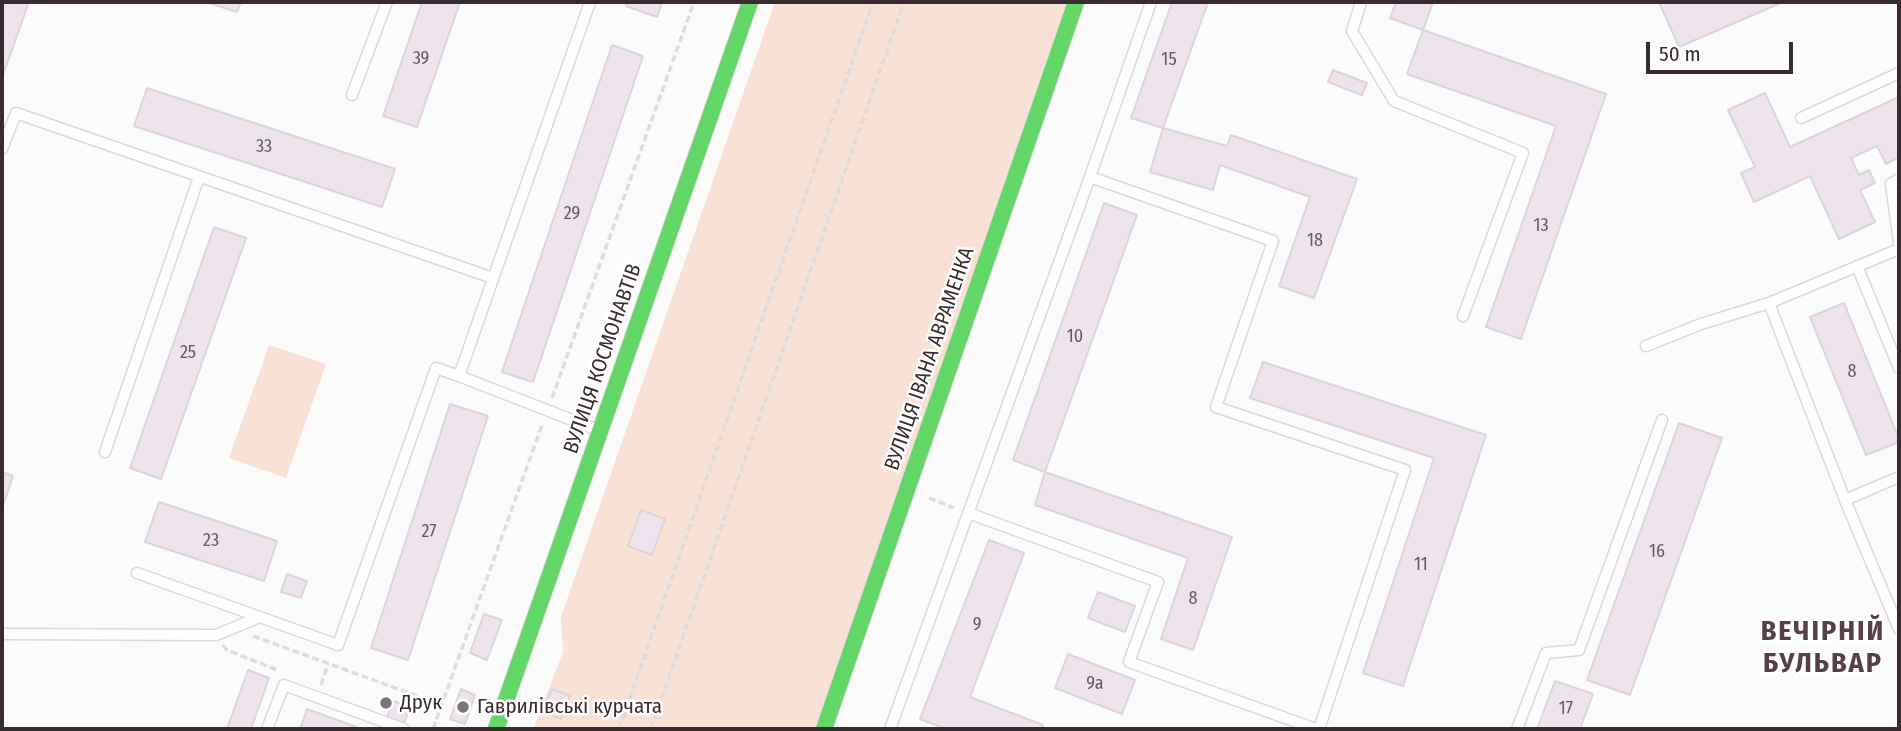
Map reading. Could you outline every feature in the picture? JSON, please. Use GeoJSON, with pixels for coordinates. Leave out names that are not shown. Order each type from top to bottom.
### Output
{"type":"FeatureCollection","features":[{"type":"Feature","properties":{"kind":"street","name":"ВУЛИЦЯ КОСМОНАВТІВ"},"geometry":{"type":"LineString","coordinates":[[496,729],[750,2]]}},
{"type":"Feature","properties":{"kind":"street","name":"ВУЛИЦЯ ІВАНА АВРАМЕНКА"},"geometry":{"type":"LineString","coordinates":[[825,729],[1076,2]]}},
{"type":"Feature","properties":{"kind":"lane"},"geometry":{"type":"LineString","coordinates":[[352,95],[387,2]]}},
{"type":"Feature","properties":{"kind":"lane"},"geometry":{"type":"LineString","coordinates":[[459,376],[590,2]]}},
{"type":"Feature","properties":{"kind":"lane"},"geometry":{"type":"LineString","coordinates":[[890,729],[1151,2]]}},
{"type":"Feature","properties":{"kind":"lane"},"geometry":{"type":"LineString","coordinates":[[1361,2],[1352,31],[1394,101],[1523,153],[1463,317]]}},
{"type":"Feature","properties":{"kind":"lane"},"geometry":{"type":"LineString","coordinates":[[1801,118],[1899,73]]}},
{"type":"Feature","properties":{"kind":"lane"},"geometry":{"type":"LineString","coordinates":[[2,149],[16,113],[493,278]]}},
{"type":"Feature","properties":{"kind":"lane"},"geometry":{"type":"LineString","coordinates":[[105,452],[199,177]]}},
{"type":"Feature","properties":{"kind":"lane"},"geometry":{"type":"LineString","coordinates":[[968,513],[1158,582],[1129,662],[1318,729],[1405,470],[1216,407],[1273,242],[1090,177]]}},
{"type":"Feature","properties":{"kind":"lane"},"geometry":{"type":"LineString","coordinates":[[1899,179],[1891,184],[1899,242]]}},
{"type":"Feature","properties":{"kind":"lane"},"geometry":{"type":"LineString","coordinates":[[1646,346],[1701,324],[1769,303],[1899,249]]}},
{"type":"Feature","properties":{"kind":"lane"},"geometry":{"type":"LineString","coordinates":[[1857,267],[1899,368]]}},
{"type":"Feature","properties":{"kind":"lane"},"geometry":{"type":"LineString","coordinates":[[1769,303],[1845,500],[1899,629]]}},
{"type":"Feature","properties":{"kind":"lane"},"geometry":{"type":"LineString","coordinates":[[137,573],[338,645],[436,368],[601,431]]}},
{"type":"Feature","properties":{"kind":"lane"},"geometry":{"type":"LineString","coordinates":[[1517,729],[1546,653],[1579,650],[1662,420]]}},
{"type":"Feature","properties":{"kind":"lane"},"geometry":{"type":"LineString","coordinates":[[1845,500],[1899,477]]}},
{"type":"Feature","properties":{"kind":"lane"},"geometry":{"type":"LineString","coordinates":[[2,634],[216,635],[260,617]]}},
{"type":"Feature","properties":{"kind":"lane"},"geometry":{"type":"LineString","coordinates":[[267,729],[284,685],[404,729]]}},
{"type":"Feature","properties":{"kind":"path"},"geometry":{"type":"LineString","coordinates":[[433,729],[694,2]]}},
{"type":"Feature","properties":{"kind":"path"},"geometry":{"type":"LineString","coordinates":[[619,729],[873,2]]}},
{"type":"Feature","properties":{"kind":"path"},"geometry":{"type":"LineString","coordinates":[[651,729],[904,2]]}},
{"type":"Feature","properties":{"kind":"path"},"geometry":{"type":"LineString","coordinates":[[907,490],[968,513]]}},
{"type":"Feature","properties":{"kind":"path"},"geometry":{"type":"LineString","coordinates":[[231,629],[442,705]]}},
{"type":"Feature","properties":{"kind":"path"},"geometry":{"type":"LineString","coordinates":[[227,650],[276,670],[284,685]]}},
{"type":"Feature","properties":{"kind":"path"},"geometry":{"type":"LineString","coordinates":[[317,697],[328,664]]}},
{"type":"Feature","properties":{"kind":"shaded area"},"geometry":{"type":"Polygon","coordinates":[[[775,2],[1070,2],[815,729],[529,729],[534,727],[563,652],[561,617],[775,2]]]}},
{"type":"Feature","properties":{"kind":"shaded area"},"geometry":{"type":"Polygon","coordinates":[[[269,345],[326,364],[286,478],[229,458],[269,345]]]}},
{"type":"Feature","properties":{"kind":"building"},"geometry":{"type":"Polygon","coordinates":[[[2,2],[29,2],[2,78],[2,2]]]}},
{"type":"Feature","properties":{"kind":"building"},"geometry":{"type":"Polygon","coordinates":[[[206,2],[241,2],[237,12],[206,2]]]}},
{"type":"Feature","properties":{"kind":"building"},"geometry":{"type":"Polygon","coordinates":[[[422,2],[460,2],[417,127],[383,116],[422,2]]]}},
{"type":"Feature","properties":{"kind":"building"},"geometry":{"type":"Polygon","coordinates":[[[627,2],[662,2],[657,17],[626,6],[627,2]]]}},
{"type":"Feature","properties":{"kind":"building"},"geometry":{"type":"Polygon","coordinates":[[[1172,2],[1208,2],[1163,128],[1131,118],[1172,2]]]}},
{"type":"Feature","properties":{"kind":"building"},"geometry":{"type":"Polygon","coordinates":[[[1396,2],[1433,2],[1423,30],[1390,18],[1396,2]]]}},
{"type":"Feature","properties":{"kind":"building"},"geometry":{"type":"Polygon","coordinates":[[[1659,2],[1783,2],[1679,47],[1659,2]]]}},
{"type":"Feature","properties":{"kind":"building"},"geometry":{"type":"Polygon","coordinates":[[[1423,30],[1606,94],[1521,339],[1486,327],[1556,126],[1407,74],[1423,30]]]}},
{"type":"Feature","properties":{"kind":"building"},"geometry":{"type":"Polygon","coordinates":[[[612,45],[643,56],[533,382],[502,372],[612,45]]]}},
{"type":"Feature","properties":{"kind":"building"},"geometry":{"type":"Polygon","coordinates":[[[1333,70],[1367,83],[1362,95],[1328,82],[1333,70]]]}},
{"type":"Feature","properties":{"kind":"building"},"geometry":{"type":"Polygon","coordinates":[[[147,88],[395,169],[382,207],[134,126],[147,88]]]}},
{"type":"Feature","properties":{"kind":"building"},"geometry":{"type":"Polygon","coordinates":[[[1765,93],[1790,147],[1899,97],[1899,157],[1886,164],[1877,146],[1851,158],[1859,175],[1869,170],[1875,183],[1860,190],[1875,222],[1839,239],[1810,176],[1754,202],[1741,173],[1755,167],[1728,110],[1765,93]]]}},
{"type":"Feature","properties":{"kind":"building"},"geometry":{"type":"Polygon","coordinates":[[[1163,128],[1227,146],[1231,135],[1357,179],[1314,298],[1279,286],[1310,197],[1220,165],[1213,190],[1150,172],[1163,128]]]}},
{"type":"Feature","properties":{"kind":"building"},"geometry":{"type":"Polygon","coordinates":[[[1104,203],[1137,215],[1045,472],[1013,460],[1104,203]]]}},
{"type":"Feature","properties":{"kind":"building"},"geometry":{"type":"Polygon","coordinates":[[[214,227],[246,238],[161,479],[130,468],[214,227]]]}},
{"type":"Feature","properties":{"kind":"building"},"geometry":{"type":"Polygon","coordinates":[[[1844,303],[1899,439],[1899,442],[1866,455],[1810,317],[1844,303]]]}},
{"type":"Feature","properties":{"kind":"building"},"geometry":{"type":"Polygon","coordinates":[[[1263,362],[1486,435],[1403,686],[1363,673],[1434,458],[1250,398],[1263,362]]]}},
{"type":"Feature","properties":{"kind":"building"},"geometry":{"type":"Polygon","coordinates":[[[450,404],[488,416],[408,660],[371,648],[450,404]]]}},
{"type":"Feature","properties":{"kind":"building"},"geometry":{"type":"Polygon","coordinates":[[[1679,423],[1722,438],[1630,695],[1587,680],[1679,423]]]}},
{"type":"Feature","properties":{"kind":"building"},"geometry":{"type":"Polygon","coordinates":[[[2,472],[13,476],[2,509],[2,472]]]}},
{"type":"Feature","properties":{"kind":"building"},"geometry":{"type":"Polygon","coordinates":[[[1045,472],[1232,537],[1193,650],[1161,639],[1188,558],[1035,505],[1045,472]]]}},
{"type":"Feature","properties":{"kind":"building"},"geometry":{"type":"Polygon","coordinates":[[[159,502],[277,541],[264,581],[145,542],[159,502]]]}},
{"type":"Feature","properties":{"kind":"building"},"geometry":{"type":"Polygon","coordinates":[[[641,510],[665,519],[652,555],[628,546],[641,510]]]}},
{"type":"Feature","properties":{"kind":"building"},"geometry":{"type":"Polygon","coordinates":[[[989,540],[1024,553],[970,697],[1043,725],[1042,729],[946,729],[920,719],[989,540]]]}},
{"type":"Feature","properties":{"kind":"building"},"geometry":{"type":"Polygon","coordinates":[[[287,574],[307,581],[301,598],[281,592],[287,574]]]}},
{"type":"Feature","properties":{"kind":"building"},"geometry":{"type":"Polygon","coordinates":[[[1098,592],[1135,606],[1125,632],[1088,618],[1098,592]]]}},
{"type":"Feature","properties":{"kind":"building"},"geometry":{"type":"Polygon","coordinates":[[[484,614],[502,620],[487,660],[470,653],[484,614]]]}},
{"type":"Feature","properties":{"kind":"building"},"geometry":{"type":"Polygon","coordinates":[[[1068,654],[1135,680],[1122,714],[1055,688],[1068,654]]]}},
{"type":"Feature","properties":{"kind":"building"},"geometry":{"type":"Polygon","coordinates":[[[248,670],[269,678],[251,729],[227,729],[248,670]]]}},
{"type":"Feature","properties":{"kind":"building"},"geometry":{"type":"Polygon","coordinates":[[[1555,681],[1593,694],[1580,729],[1537,729],[1555,681]]]}},
{"type":"Feature","properties":{"kind":"building","name":"Гаврилівські курчата"},"geometry":{"type":"Polygon","coordinates":[[[461,689],[475,695],[465,724],[450,719],[461,689]]]}},
{"type":"Feature","properties":{"kind":"building"},"geometry":{"type":"Polygon","coordinates":[[[552,689],[570,696],[561,719],[543,712],[552,689]]]}},
{"type":"Feature","properties":{"kind":"building"},"geometry":{"type":"Polygon","coordinates":[[[393,701],[410,707],[404,723],[387,717],[393,701]]]}},
{"type":"Feature","properties":{"kind":"building"},"geometry":{"type":"Polygon","coordinates":[[[307,709],[362,729],[300,729],[307,709]]]}},
{"type":"Feature","properties":{"kind":"traffic: fast"},"geometry":{"type":"LineString","coordinates":[[496,729],[750,2]]}},
{"type":"Feature","properties":{"kind":"traffic: fast"},"geometry":{"type":"LineString","coordinates":[[824,729],[1076,2]]}},
{"type":"Feature","properties":{"kind":"place","name":"Друк"},"geometry":{"type":"Point","coordinates":[386,703]}},
{"type":"Feature","properties":{"kind":"place","name":"Гаврилівські курчата"},"geometry":{"type":"Point","coordinates":[463,707]}},
{"type":"Feature","properties":{"kind":"district","name":"ВЕЧІРНІЙ БУЛЬВАР"},"geometry":{"type":"Point","coordinates":[1823,648]}}]}
